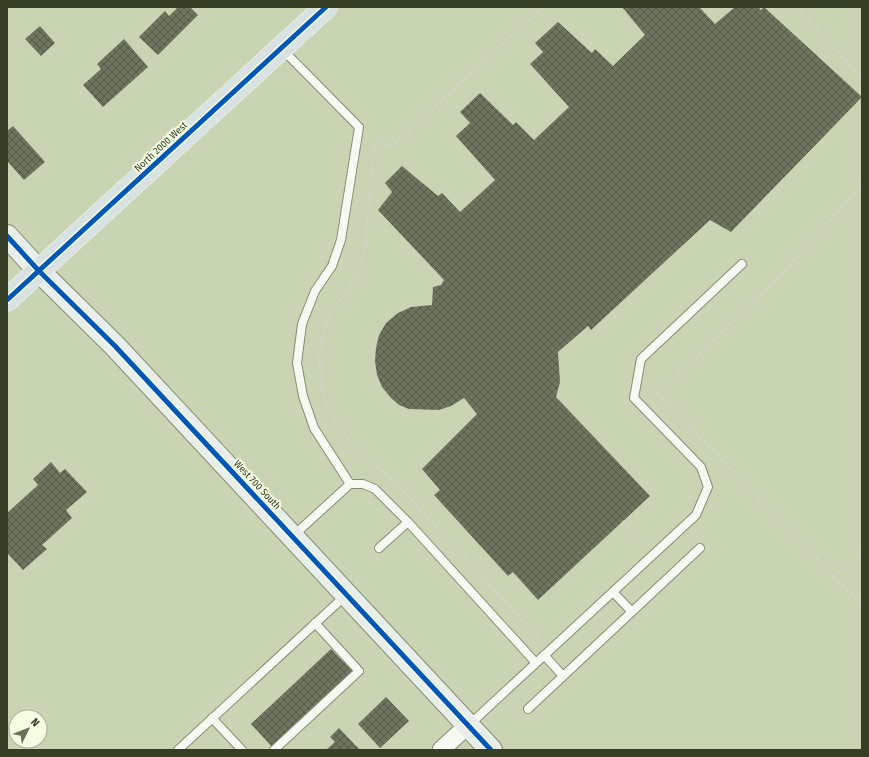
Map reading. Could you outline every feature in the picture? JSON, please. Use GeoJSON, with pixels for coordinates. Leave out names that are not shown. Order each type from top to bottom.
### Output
{"type":"FeatureCollection","features":[{"type":"Feature","properties":{"kind":"main road","name":"North 2000 West"},"geometry":{"type":"LineString","coordinates":[[7,300],[326,7]]}},
{"type":"Feature","properties":{"kind":"street","name":"West 700 South"},"geometry":{"type":"LineString","coordinates":[[7,236],[115,346],[491,750]]}},
{"type":"Feature","properties":{"kind":"street"},"geometry":{"type":"LineString","coordinates":[[441,750],[468,725]]}},
{"type":"Feature","properties":{"kind":"lane"},"geometry":{"type":"LineString","coordinates":[[281,48],[359,127],[341,240],[332,266],[315,291],[302,324],[297,363],[303,396],[314,428],[350,484]]}},
{"type":"Feature","properties":{"kind":"lane"},"geometry":{"type":"LineString","coordinates":[[468,725],[696,514],[708,487],[701,467],[634,398],[641,358],[742,264]]}},
{"type":"Feature","properties":{"kind":"lane"},"geometry":{"type":"LineString","coordinates":[[293,537],[350,484],[363,484],[375,489],[408,522],[536,663]]}},
{"type":"Feature","properties":{"kind":"lane"},"geometry":{"type":"LineString","coordinates":[[379,548],[408,522]]}},
{"type":"Feature","properties":{"kind":"lane"},"geometry":{"type":"LineString","coordinates":[[528,709],[700,548]]}},
{"type":"Feature","properties":{"kind":"lane"},"geometry":{"type":"LineString","coordinates":[[613,592],[632,612]]}},
{"type":"Feature","properties":{"kind":"lane"},"geometry":{"type":"LineString","coordinates":[[178,750],[346,594]]}},
{"type":"Feature","properties":{"kind":"lane"},"geometry":{"type":"LineString","coordinates":[[274,750],[359,672],[315,623]]}},
{"type":"Feature","properties":{"kind":"lane"},"geometry":{"type":"LineString","coordinates":[[544,655],[563,676]]}},
{"type":"Feature","properties":{"kind":"lane"},"geometry":{"type":"LineString","coordinates":[[212,718],[242,750]]}},
{"type":"Feature","properties":{"kind":"path"},"geometry":{"type":"LineString","coordinates":[[543,7],[389,148],[381,139],[374,147],[365,250],[350,288],[329,315],[319,353],[324,397],[345,436],[366,459],[392,479],[545,646]]}},
{"type":"Feature","properties":{"kind":"path"},"geometry":{"type":"LineString","coordinates":[[796,7],[862,78]]}},
{"type":"Feature","properties":{"kind":"path"},"geometry":{"type":"LineString","coordinates":[[862,184],[783,273],[658,394],[862,605]]}},
{"type":"Feature","properties":{"kind":"path"},"geometry":{"type":"LineString","coordinates":[[623,521],[650,550]]}},
{"type":"Feature","properties":{"kind":"path"},"geometry":{"type":"LineString","coordinates":[[835,577],[862,551]]}},
{"type":"Feature","properties":{"kind":"building"},"geometry":{"type":"Polygon","coordinates":[[[178,7],[190,7],[198,15],[158,55],[139,37],[165,11],[169,16],[178,7]]]}},
{"type":"Feature","properties":{"kind":"building"},"geometry":{"type":"Polygon","coordinates":[[[622,7],[699,7],[715,24],[735,7],[758,7],[761,10],[764,7],[862,97],[731,232],[710,220],[591,330],[588,326],[558,352],[560,382],[556,397],[650,496],[538,600],[513,572],[508,576],[434,495],[440,490],[422,469],[477,414],[464,398],[451,406],[439,410],[409,409],[399,405],[391,398],[382,387],[377,375],[375,361],[376,348],[379,335],[386,323],[398,313],[411,307],[432,305],[433,287],[441,285],[444,280],[378,210],[392,192],[385,183],[402,166],[438,196],[442,193],[460,212],[495,180],[456,136],[470,123],[460,112],[480,93],[513,125],[516,122],[534,140],[569,107],[530,64],[543,52],[535,43],[558,22],[592,53],[595,49],[613,66],[645,35],[622,7]]]}},
{"type":"Feature","properties":{"kind":"building"},"geometry":{"type":"Polygon","coordinates":[[[40,26],[55,43],[41,56],[25,39],[40,26]]]}},
{"type":"Feature","properties":{"kind":"building"},"geometry":{"type":"Polygon","coordinates":[[[124,39],[148,67],[103,107],[83,85],[101,69],[97,64],[124,39]]]}},
{"type":"Feature","properties":{"kind":"building"},"geometry":{"type":"Polygon","coordinates":[[[13,126],[45,162],[24,180],[7,161],[7,131],[13,126]]]}},
{"type":"Feature","properties":{"kind":"building"},"geometry":{"type":"Polygon","coordinates":[[[51,462],[60,473],[65,469],[87,492],[66,510],[72,518],[42,545],[47,549],[23,570],[7,553],[7,513],[38,485],[33,479],[51,462]]]}},
{"type":"Feature","properties":{"kind":"building"},"geometry":{"type":"Polygon","coordinates":[[[331,649],[353,672],[272,747],[251,724],[331,649]]]}},
{"type":"Feature","properties":{"kind":"building"},"geometry":{"type":"Polygon","coordinates":[[[386,697],[409,721],[380,748],[358,724],[386,697]]]}},
{"type":"Feature","properties":{"kind":"building"},"geometry":{"type":"Polygon","coordinates":[[[339,728],[360,750],[326,750],[335,742],[330,737],[339,728]]]}},
{"type":"Feature","properties":{"kind":"cycle path"},"geometry":{"type":"LineString","coordinates":[[7,300],[326,7]]}},
{"type":"Feature","properties":{"kind":"cycle path"},"geometry":{"type":"LineString","coordinates":[[7,236],[39,271],[115,346],[491,750]]}}]}
